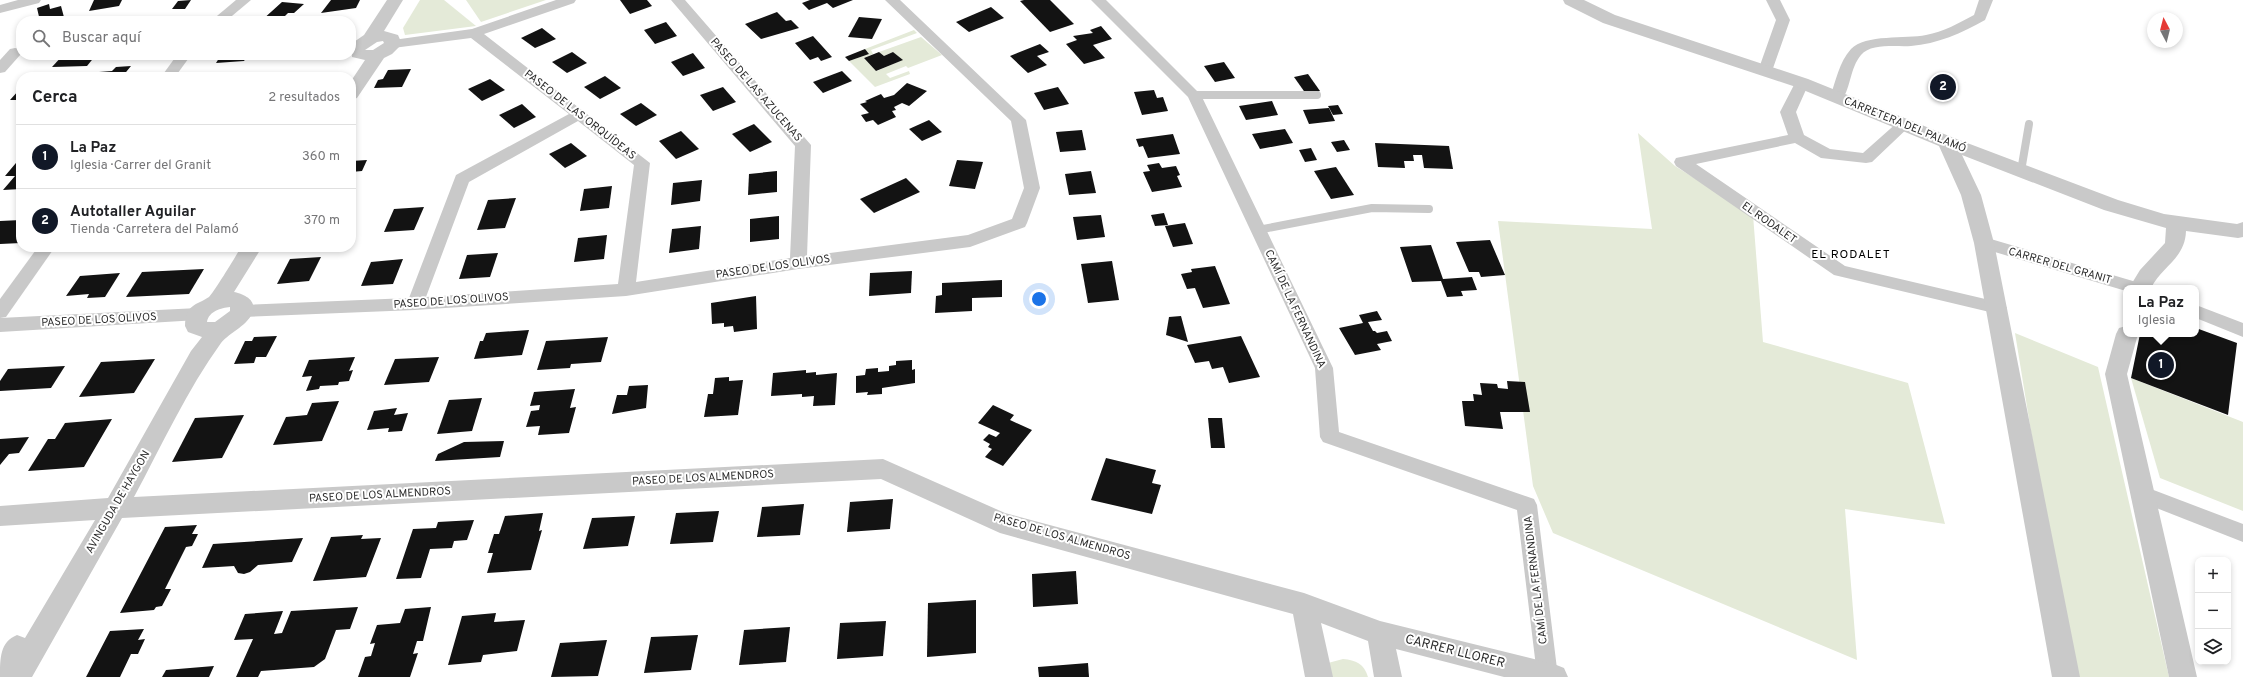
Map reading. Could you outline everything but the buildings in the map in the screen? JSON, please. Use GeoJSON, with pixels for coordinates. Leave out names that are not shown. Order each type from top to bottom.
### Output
{"type":"FeatureCollection","features":[{"type":"Feature","properties":{"kind":"street"},"geometry":{"type":"LineString","coordinates":[[0,9],[34,0]]}},
{"type":"Feature","properties":{"kind":"street"},"geometry":{"type":"LineString","coordinates":[[224,16],[244,0]]}},
{"type":"Feature","properties":{"kind":"street"},"geometry":{"type":"LineString","coordinates":[[395,0],[384,39],[390,49],[370,55],[358,53],[356,49],[360,44],[384,39],[474,33],[570,0]]}},
{"type":"Feature","properties":{"kind":"street"},"geometry":{"type":"LineString","coordinates":[[384,39],[390,23],[404,0]]}},
{"type":"Feature","properties":{"kind":"street","name":"PASEO DE LAS AZUCENAS"},"geometry":{"type":"LineString","coordinates":[[678,0],[803,145],[798,263]]}},
{"type":"Feature","properties":{"kind":"street","name":"PASEO DE LOS OLIVOS"},"geometry":{"type":"LineString","coordinates":[[232,304],[415,304],[626,290],[798,263],[970,241],[1019,223],[1032,188],[1018,120],[892,0]]}},
{"type":"Feature","properties":{"kind":"street","name":"CAMÍ DE LA FERNANDINA"},"geometry":{"type":"LineString","coordinates":[[1098,0],[1194,94],[1324,368],[1330,437],[1527,505],[1551,676]]}},
{"type":"Feature","properties":{"kind":"street","name":"CARRETERA DEL PALAMÓ"},"geometry":{"type":"LineString","coordinates":[[1572,0],[1609,19],[1802,84],[2111,205],[2176,224],[2238,231],[2243,229]]}},
{"type":"Feature","properties":{"kind":"street"},"geometry":{"type":"LineString","coordinates":[[1765,71],[1783,20],[1773,0]]}},
{"type":"Feature","properties":{"kind":"street"},"geometry":{"type":"LineString","coordinates":[[1837,97],[1850,61],[1857,51],[1872,46],[1919,41],[1961,28],[1980,17],[1986,0]]}},
{"type":"Feature","properties":{"kind":"street","name":"PASEO DE LAS ORQUÍDEAS"},"geometry":{"type":"LineString","coordinates":[[474,33],[578,115],[642,163],[626,290]]}},
{"type":"Feature","properties":{"kind":"street"},"geometry":{"type":"LineString","coordinates":[[0,56],[16,52]]}},
{"type":"Feature","properties":{"kind":"street"},"geometry":{"type":"LineString","coordinates":[[0,69],[16,53]]}},
{"type":"Feature","properties":{"kind":"street"},"geometry":{"type":"LineString","coordinates":[[356,72],[370,55]]}},
{"type":"Feature","properties":{"kind":"street"},"geometry":{"type":"LineString","coordinates":[[356,84],[370,55]]}},
{"type":"Feature","properties":{"kind":"street"},"geometry":{"type":"LineString","coordinates":[[172,72],[180,60]]}},
{"type":"Feature","properties":{"kind":"street"},"geometry":{"type":"LineString","coordinates":[[1802,84],[1788,112],[1797,138],[1827,154],[1866,158],[1904,124]]}},
{"type":"Feature","properties":{"kind":"street"},"geometry":{"type":"LineString","coordinates":[[415,304],[462,179],[578,115]]}},
{"type":"Feature","properties":{"kind":"street","name":"EL RODALET"},"geometry":{"type":"LineString","coordinates":[[1797,138],[1682,162],[1840,271],[1998,308]]}},
{"type":"Feature","properties":{"kind":"street"},"geometry":{"type":"LineString","coordinates":[[1947,142],[1971,195],[1984,243],[1998,308],[2066,677]]}},
{"type":"Feature","properties":{"kind":"street"},"geometry":{"type":"LineString","coordinates":[[2142,285],[2147,275],[2168,254],[2175,243],[2176,224]]}},
{"type":"Feature","properties":{"kind":"street","name":"CARRER DEL GRANIT"},"geometry":{"type":"LineString","coordinates":[[1984,243],[2126,285]]}},
{"type":"Feature","properties":{"kind":"street"},"geometry":{"type":"LineString","coordinates":[[0,312],[43,252]]}},
{"type":"Feature","properties":{"kind":"street"},"geometry":{"type":"LineString","coordinates":[[206,324],[237,319],[232,304],[250,252]]}},
{"type":"Feature","properties":{"kind":"street"},"geometry":{"type":"LineString","coordinates":[[232,304],[259,252]]}},
{"type":"Feature","properties":{"kind":"street"},"geometry":{"type":"LineString","coordinates":[[2199,312],[2243,330]]}},
{"type":"Feature","properties":{"kind":"street","name":"PASEO DE LOS OLIVOS"},"geometry":{"type":"LineString","coordinates":[[0,325],[206,324]]}},
{"type":"Feature","properties":{"kind":"street","name":"AVINGUDA DE HAYGON"},"geometry":{"type":"LineString","coordinates":[[17,677],[206,324]]}},
{"type":"Feature","properties":{"kind":"street"},"geometry":{"type":"LineString","coordinates":[[2126,337],[2116,374],[2183,677]]}},
{"type":"Feature","properties":{"kind":"street","name":"PASEO DE LOS ALMENDROS"},"geometry":{"type":"LineString","coordinates":[[0,516],[106,509],[883,469],[1000,522],[1304,605],[1380,633]]}},
{"type":"Feature","properties":{"kind":"street"},"geometry":{"type":"LineString","coordinates":[[2143,494],[2243,533]]}},
{"type":"Feature","properties":{"kind":"street","name":"AVINGUDA DE HAYGON"},"geometry":{"type":"LineString","coordinates":[[0,677],[106,509]]}},
{"type":"Feature","properties":{"kind":"street"},"geometry":{"type":"LineString","coordinates":[[1304,605],[1318,677]]}},
{"type":"Feature","properties":{"kind":"street"},"geometry":{"type":"LineString","coordinates":[[1380,633],[1388,677]]}},
{"type":"Feature","properties":{"kind":"street","name":"CARRER LLORER"},"geometry":{"type":"LineString","coordinates":[[1380,633],[1551,676]]}},
{"type":"Feature","properties":{"kind":"lane"},"geometry":{"type":"LineString","coordinates":[[1194,94],[1317,95]]}},
{"type":"Feature","properties":{"kind":"lane"},"geometry":{"type":"LineString","coordinates":[[2022,171],[2029,124]]}},
{"type":"Feature","properties":{"kind":"lane"},"geometry":{"type":"LineString","coordinates":[[1258,230],[1372,208],[1429,209]]}},
{"type":"Feature","properties":{"kind":"green space"},"geometry":{"type":"Polygon","coordinates":[[[420,0],[444,0],[476,26],[405,35],[403,28],[420,0]]]}},
{"type":"Feature","properties":{"kind":"green space"},"geometry":{"type":"Polygon","coordinates":[[[466,0],[546,0],[481,22],[466,0]]]}},
{"type":"Feature","properties":{"kind":"green space"},"geometry":{"type":"Polygon","coordinates":[[[914,30],[917,33],[871,50],[873,54],[864,58],[877,71],[902,60],[893,52],[884,56],[879,52],[921,37],[942,55],[908,68],[906,66],[886,74],[890,78],[909,71],[910,74],[875,87],[849,61],[869,54],[865,49],[914,30]]]}},
{"type":"Feature","properties":{"kind":"green space"},"geometry":{"type":"Polygon","coordinates":[[[1638,133],[1675,166],[1753,215],[1763,342],[1908,383],[1945,524],[1845,509],[1857,660],[1553,533],[1533,486],[1498,221],[1652,229],[1638,133]]]}},
{"type":"Feature","properties":{"kind":"green space"},"geometry":{"type":"Polygon","coordinates":[[[2015,333],[2098,367],[2169,677],[2071,677],[2015,333]]]}},
{"type":"Feature","properties":{"kind":"green space"},"geometry":{"type":"Polygon","coordinates":[[[2131,378],[2243,422],[2243,511],[2160,478],[2131,378]]]}},
{"type":"Feature","properties":{"kind":"green space"},"geometry":{"type":"Polygon","coordinates":[[[1343,659],[1352,660],[1362,666],[1368,677],[1322,677],[1328,663],[1343,659]]]}},
{"type":"Feature","properties":{"kind":"place","name":"Autotaller Aguilar"},"geometry":{"type":"Point","coordinates":[1943,87]}},
{"type":"Feature","properties":{"kind":"place","name":"La Paz"},"geometry":{"type":"Point","coordinates":[2161,365]}},
{"type":"Feature","properties":{"kind":"district","name":"EL RODALET"},"geometry":{"type":"Point","coordinates":[1851,255]}}]}
